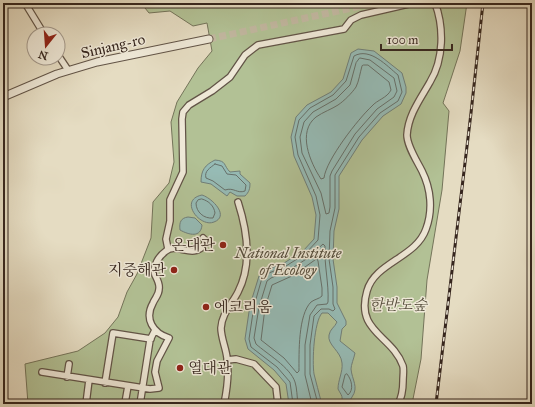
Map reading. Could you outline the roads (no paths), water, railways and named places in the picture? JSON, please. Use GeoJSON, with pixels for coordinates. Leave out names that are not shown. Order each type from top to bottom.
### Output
{"type":"FeatureCollection","features":[{"type":"Feature","properties":{"kind":"street"},"geometry":{"type":"LineString","coordinates":[[26,3],[39,26]]}},
{"type":"Feature","properties":{"kind":"street"},"geometry":{"type":"LineString","coordinates":[[168,249],[166,239],[170,221],[170,200],[183,172],[182,119],[184,112],[189,105],[212,91],[230,77],[245,55],[258,45],[344,29],[351,20],[361,15],[413,3]]}},
{"type":"Feature","properties":{"kind":"street"},"geometry":{"type":"LineString","coordinates":[[398,404],[401,399],[403,367],[396,353],[370,325],[365,315],[364,303],[372,279],[414,247],[426,231],[431,213],[430,196],[423,172],[413,155],[407,136],[411,116],[431,81],[440,53],[441,32],[434,3]]}},
{"type":"Feature","properties":{"kind":"street","name":"Sinjang-ro"},"geometry":{"type":"LineString","coordinates":[[3,97],[68,70],[97,62],[209,39]]}},
{"type":"Feature","properties":{"kind":"street"},"geometry":{"type":"LineString","coordinates":[[65,66],[68,70]]}},
{"type":"Feature","properties":{"kind":"street"},"geometry":{"type":"LineString","coordinates":[[224,404],[228,360],[222,328],[224,314],[238,294],[245,274],[246,235],[238,202]]}},
{"type":"Feature","properties":{"kind":"street"},"geometry":{"type":"LineString","coordinates":[[42,372],[105,383],[150,389],[159,388],[155,372],[157,361],[169,338],[162,336],[154,330],[151,323],[150,309],[160,289],[154,273],[159,256],[168,249],[195,251],[202,248],[205,244],[205,240],[203,238]]}},
{"type":"Feature","properties":{"kind":"street"},"geometry":{"type":"LineString","coordinates":[[140,404],[151,339],[154,330]]}},
{"type":"Feature","properties":{"kind":"street"},"geometry":{"type":"LineString","coordinates":[[105,383],[113,333],[151,339]]}},
{"type":"Feature","properties":{"kind":"street"},"geometry":{"type":"LineString","coordinates":[[228,360],[236,360],[254,364],[276,387],[278,404]]}},
{"type":"Feature","properties":{"kind":"street"},"geometry":{"type":"LineString","coordinates":[[67,377],[69,364]]}},
{"type":"Feature","properties":{"kind":"street"},"geometry":{"type":"LineString","coordinates":[[86,404],[89,380]]}},
{"type":"Feature","properties":{"kind":"street"},"geometry":{"type":"LineString","coordinates":[[126,404],[128,386]]}},
{"type":"Feature","properties":{"kind":"water"},"geometry":{"type":"Polygon","coordinates":[[[358,49],[374,51],[402,73],[406,93],[401,104],[383,116],[362,140],[339,176],[339,209],[334,231],[333,259],[337,287],[337,303],[346,321],[346,325],[342,329],[340,341],[355,353],[351,369],[355,390],[350,401],[339,404],[342,398],[338,389],[342,363],[329,339],[330,331],[337,322],[328,313],[322,313],[315,333],[313,360],[314,374],[323,404],[289,404],[286,384],[274,370],[248,349],[245,339],[250,305],[259,276],[266,270],[284,263],[303,251],[314,239],[316,215],[312,197],[294,156],[291,137],[296,117],[307,105],[331,92],[343,79],[351,53],[358,49]]]}},
{"type":"Feature","properties":{"kind":"water"},"geometry":{"type":"Polygon","coordinates":[[[215,160],[223,162],[230,172],[240,171],[240,174],[250,183],[249,190],[245,196],[237,196],[230,192],[227,196],[211,184],[201,182],[204,168],[215,160]]]}},
{"type":"Feature","properties":{"kind":"water"},"geometry":{"type":"Polygon","coordinates":[[[202,195],[218,207],[220,216],[214,222],[208,223],[203,221],[194,213],[192,202],[195,198],[202,195]]]}},
{"type":"Feature","properties":{"kind":"water"},"geometry":{"type":"Polygon","coordinates":[[[188,217],[195,218],[202,225],[197,234],[191,234],[180,230],[181,221],[188,217]]]}},
{"type":"Feature","properties":{"kind":"tunnel"},"geometry":{"type":"LineString","coordinates":[[209,39],[375,3]]}},
{"type":"Feature","properties":{"kind":"railway"},"geometry":{"type":"LineString","coordinates":[[436,404],[483,3]]}},
{"type":"Feature","properties":{"kind":"place","name":"온대관"},"geometry":{"type":"Point","coordinates":[223,245]}},
{"type":"Feature","properties":{"kind":"place","name":"지중해관"},"geometry":{"type":"Point","coordinates":[174,270]}},
{"type":"Feature","properties":{"kind":"place","name":"에코리움"},"geometry":{"type":"Point","coordinates":[206,307]}},
{"type":"Feature","properties":{"kind":"place","name":"열대관"},"geometry":{"type":"Point","coordinates":[180,368]}},
{"type":"Feature","properties":{"kind":"park label","name":"National Institute of Ecology"},"geometry":{"type":"Point","coordinates":[288,262]}},
{"type":"Feature","properties":{"kind":"park label","name":"한반도숲"},"geometry":{"type":"Point","coordinates":[398,305]}}]}
